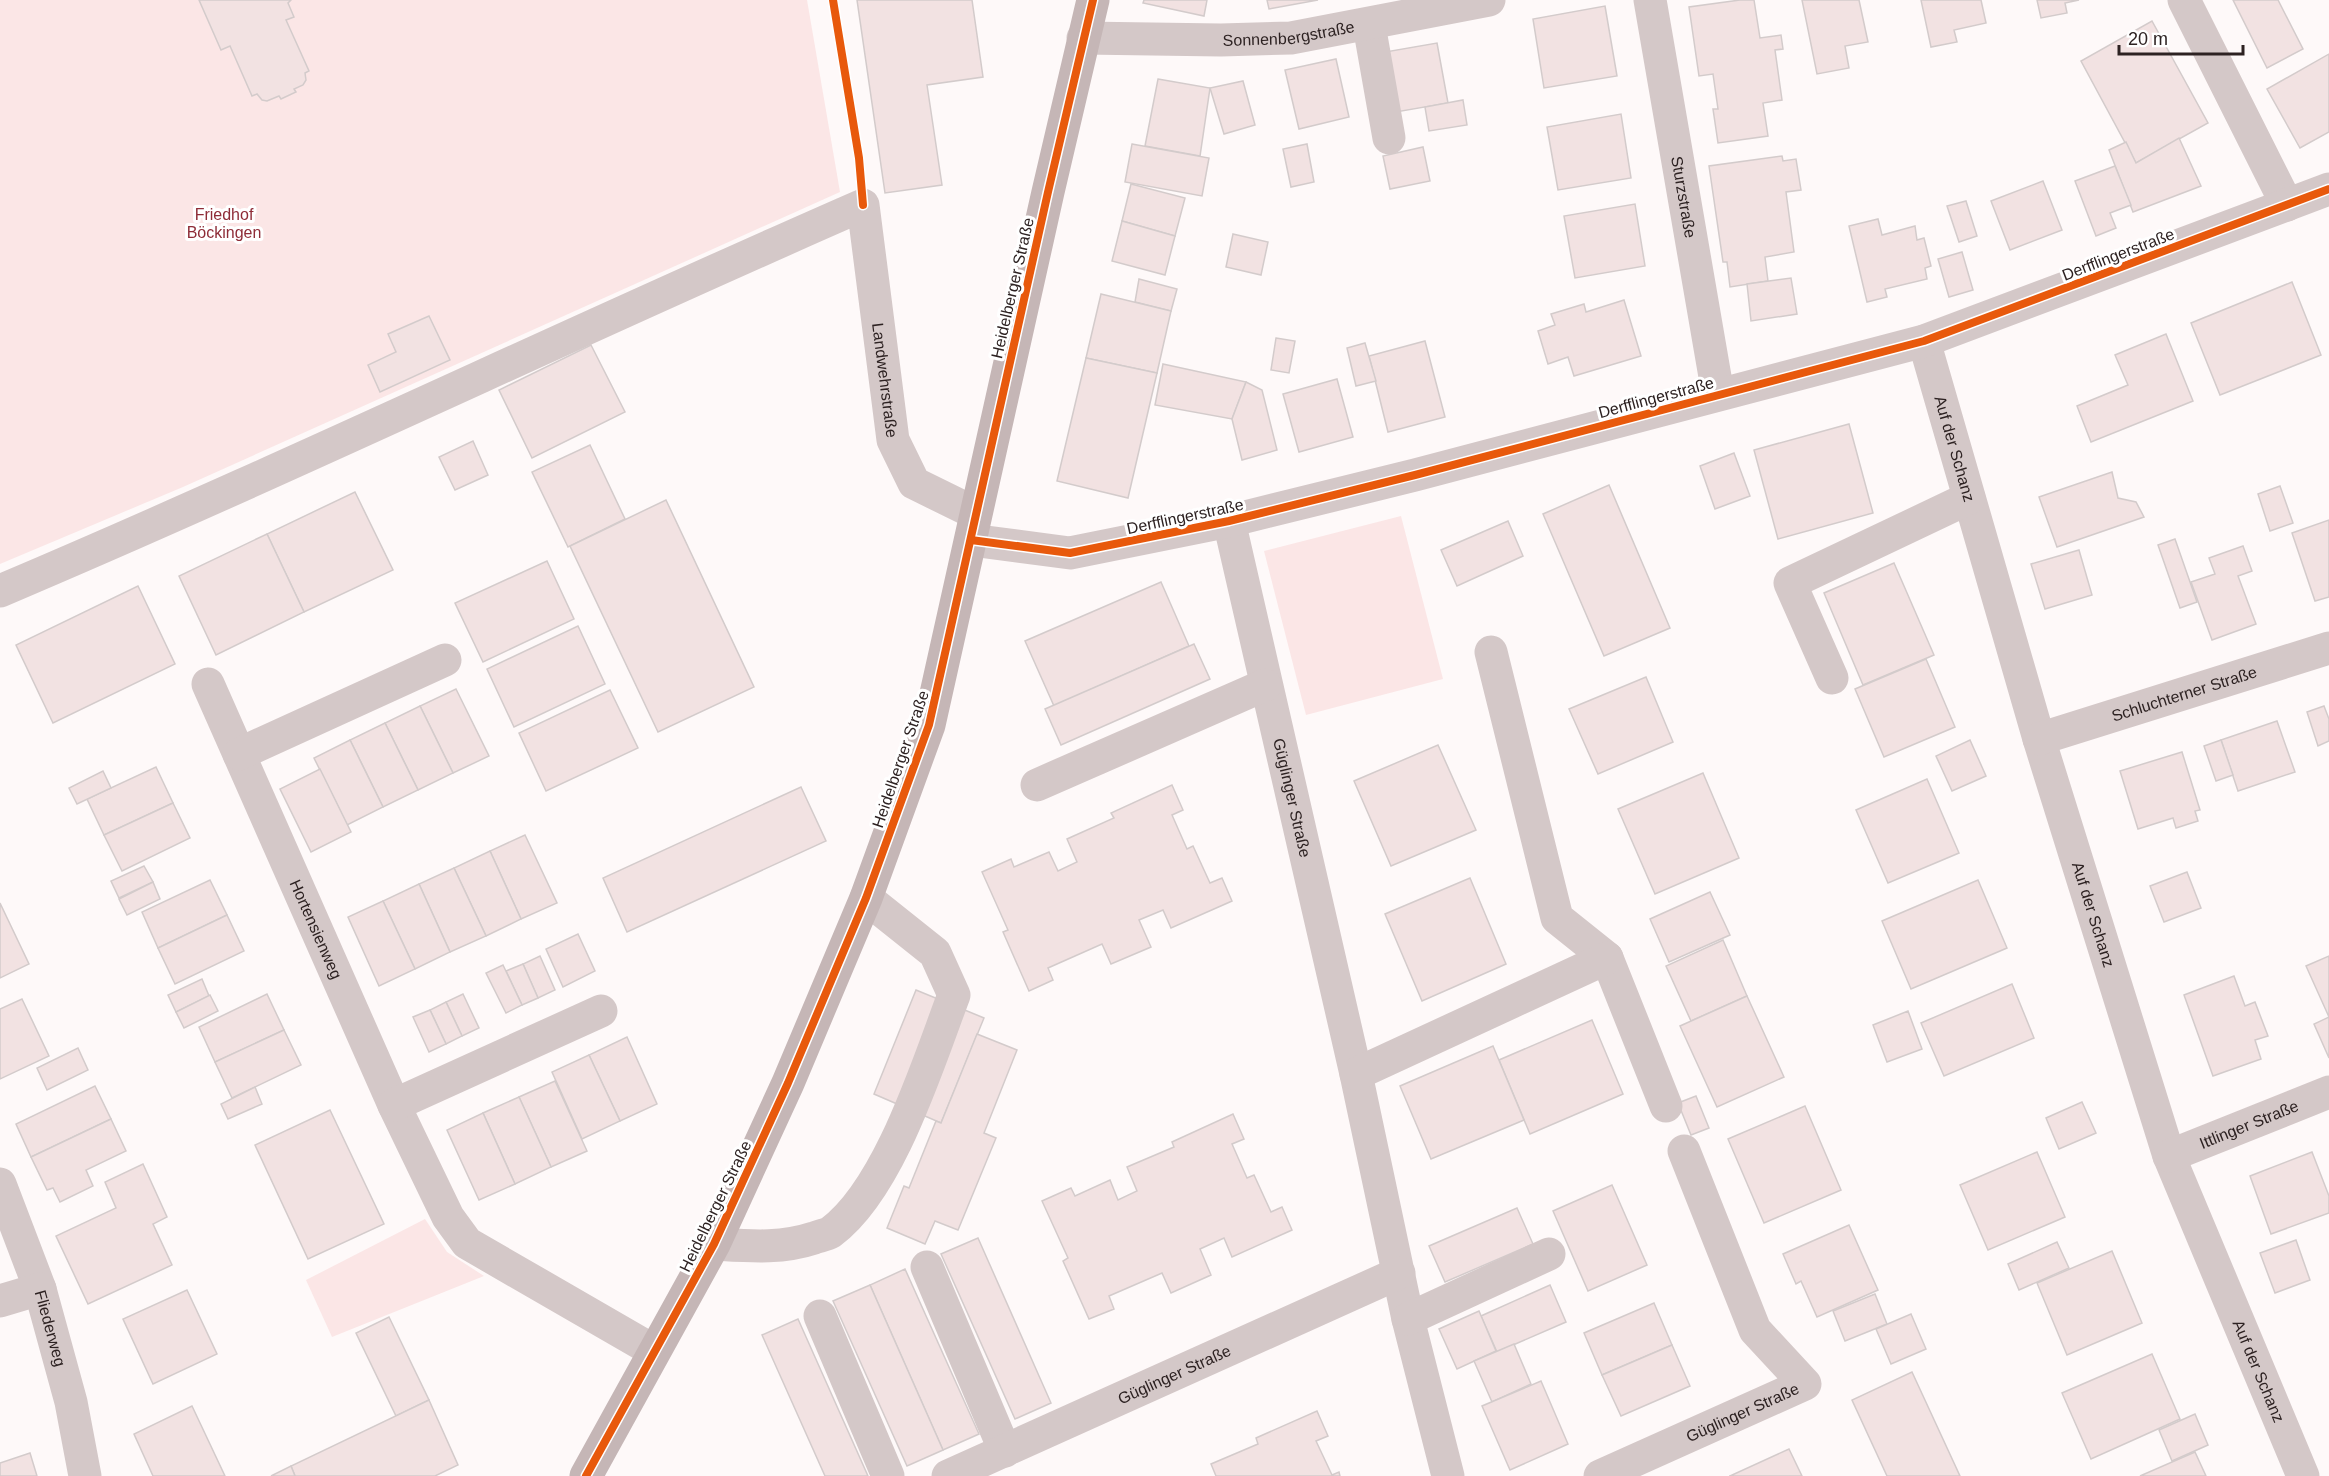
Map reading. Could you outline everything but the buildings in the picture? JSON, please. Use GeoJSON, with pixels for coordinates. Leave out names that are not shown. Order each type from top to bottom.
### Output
{"type":"FeatureCollection","features":[{"type":"Feature","properties":{"kind":"main road","name":"Heidelberger Straße"},"geometry":{"type":"LineString","coordinates":[[586,1476],[714,1244],[788,1083],[866,898],[929,725],[1093,0]]}},
{"type":"Feature","properties":{"kind":"street","name":"Sonnenbergstraße"},"geometry":{"type":"LineString","coordinates":[[1083,38],[1221,40],[1291,38],[1489,0]]}},
{"type":"Feature","properties":{"kind":"street","name":"Sturzstraße"},"geometry":{"type":"LineString","coordinates":[[1650,0],[1718,394]]}},
{"type":"Feature","properties":{"kind":"street"},"geometry":{"type":"LineString","coordinates":[[2184,0],[2287,205]]}},
{"type":"Feature","properties":{"kind":"street"},"geometry":{"type":"LineString","coordinates":[[1369,24],[1389,138]]}},
{"type":"Feature","properties":{"kind":"street","name":"Derfflingerstraße"},"geometry":{"type":"LineString","coordinates":[[973,526],[1070,553],[1229,521],[1415,475],[1924,341],[2329,189]]}},
{"type":"Feature","properties":{"kind":"street","name":"Landwehrstraße"},"geometry":{"type":"LineString","coordinates":[[0,591],[141,531],[610,317],[863,205],[893,440],[914,483],[973,526]]}},
{"type":"Feature","properties":{"kind":"street","name":"Auf der Schanz"},"geometry":{"type":"LineString","coordinates":[[1924,341],[2039,739],[2169,1156],[2303,1476]]}},
{"type":"Feature","properties":{"kind":"street"},"geometry":{"type":"LineString","coordinates":[[1832,678],[1790,583],[1968,498]]}},
{"type":"Feature","properties":{"kind":"street","name":"Güglinger Straße"},"geometry":{"type":"LineString","coordinates":[[1229,521],[1356,1074],[1408,1318],[1448,1476]]}},
{"type":"Feature","properties":{"kind":"street","name":"Schluchterner Straße"},"geometry":{"type":"LineString","coordinates":[[2039,739],[2329,648]]}},
{"type":"Feature","properties":{"kind":"street"},"geometry":{"type":"LineString","coordinates":[[1491,652],[1557,918],[1607,958],[1666,1106]]}},
{"type":"Feature","properties":{"kind":"street"},"geometry":{"type":"LineString","coordinates":[[239,754],[445,660]]}},
{"type":"Feature","properties":{"kind":"street","name":"Hortensienweg"},"geometry":{"type":"LineString","coordinates":[[208,684],[394,1105],[448,1217],[467,1243],[654,1351]]}},
{"type":"Feature","properties":{"kind":"street"},"geometry":{"type":"LineString","coordinates":[[1037,785],[1265,685]]}},
{"type":"Feature","properties":{"kind":"street"},"geometry":{"type":"LineString","coordinates":[[714,1244],[763,1247],[796,1244],[830,1233],[862,1200],[903,1128],[954,994],[935,953],[866,898]]}},
{"type":"Feature","properties":{"kind":"street"},"geometry":{"type":"LineString","coordinates":[[1356,1074],[1607,958]]}},
{"type":"Feature","properties":{"kind":"street"},"geometry":{"type":"LineString","coordinates":[[394,1105],[601,1011]]}},
{"type":"Feature","properties":{"kind":"street","name":"Ittlinger Straße"},"geometry":{"type":"LineString","coordinates":[[2169,1156],[2329,1092]]}},
{"type":"Feature","properties":{"kind":"street","name":"Güglinger Straße"},"geometry":{"type":"LineString","coordinates":[[1600,1476],[1805,1384],[1755,1330],[1684,1151]]}},
{"type":"Feature","properties":{"kind":"street","name":"Fliederweg"},"geometry":{"type":"LineString","coordinates":[[0,1184],[39,1289],[71,1402],[85,1476]]}},
{"type":"Feature","properties":{"kind":"street"},"geometry":{"type":"LineString","coordinates":[[1408,1318],[1549,1254]]}},
{"type":"Feature","properties":{"kind":"street"},"geometry":{"type":"LineString","coordinates":[[927,1267],[1005,1451]]}},
{"type":"Feature","properties":{"kind":"street","name":"Güglinger Straße"},"geometry":{"type":"LineString","coordinates":[[948,1476],[1399,1273]]}},
{"type":"Feature","properties":{"kind":"street"},"geometry":{"type":"LineString","coordinates":[[0,1301],[39,1289]]}},
{"type":"Feature","properties":{"kind":"street"},"geometry":{"type":"LineString","coordinates":[[820,1316],[888,1476]]}},
{"type":"Feature","properties":{"kind":"green space","name":"Friedhof Böckingen"},"geometry":{"type":"Polygon","coordinates":[[[0,0],[807,0],[840,192],[183,487],[0,564],[0,0]]]}},
{"type":"Feature","properties":{"kind":"green space"},"geometry":{"type":"Polygon","coordinates":[[[1401,516],[1443,679],[1306,715],[1264,551],[1401,516]]]}},
{"type":"Feature","properties":{"kind":"green space"},"geometry":{"type":"Polygon","coordinates":[[[425,1219],[447,1252],[484,1276],[332,1337],[306,1280],[425,1219]]]}},
{"type":"Feature","properties":{"kind":"cycle path"},"geometry":{"type":"LineString","coordinates":[[833,0],[859,158],[863,205]]}},
{"type":"Feature","properties":{"kind":"cycle path"},"geometry":{"type":"LineString","coordinates":[[586,1476],[714,1244],[788,1083],[866,898],[929,725],[1093,0]]}},
{"type":"Feature","properties":{"kind":"cycle path"},"geometry":{"type":"LineString","coordinates":[[971,540],[1070,553],[1229,521],[1415,475],[1924,341],[2329,189]]}}]}
